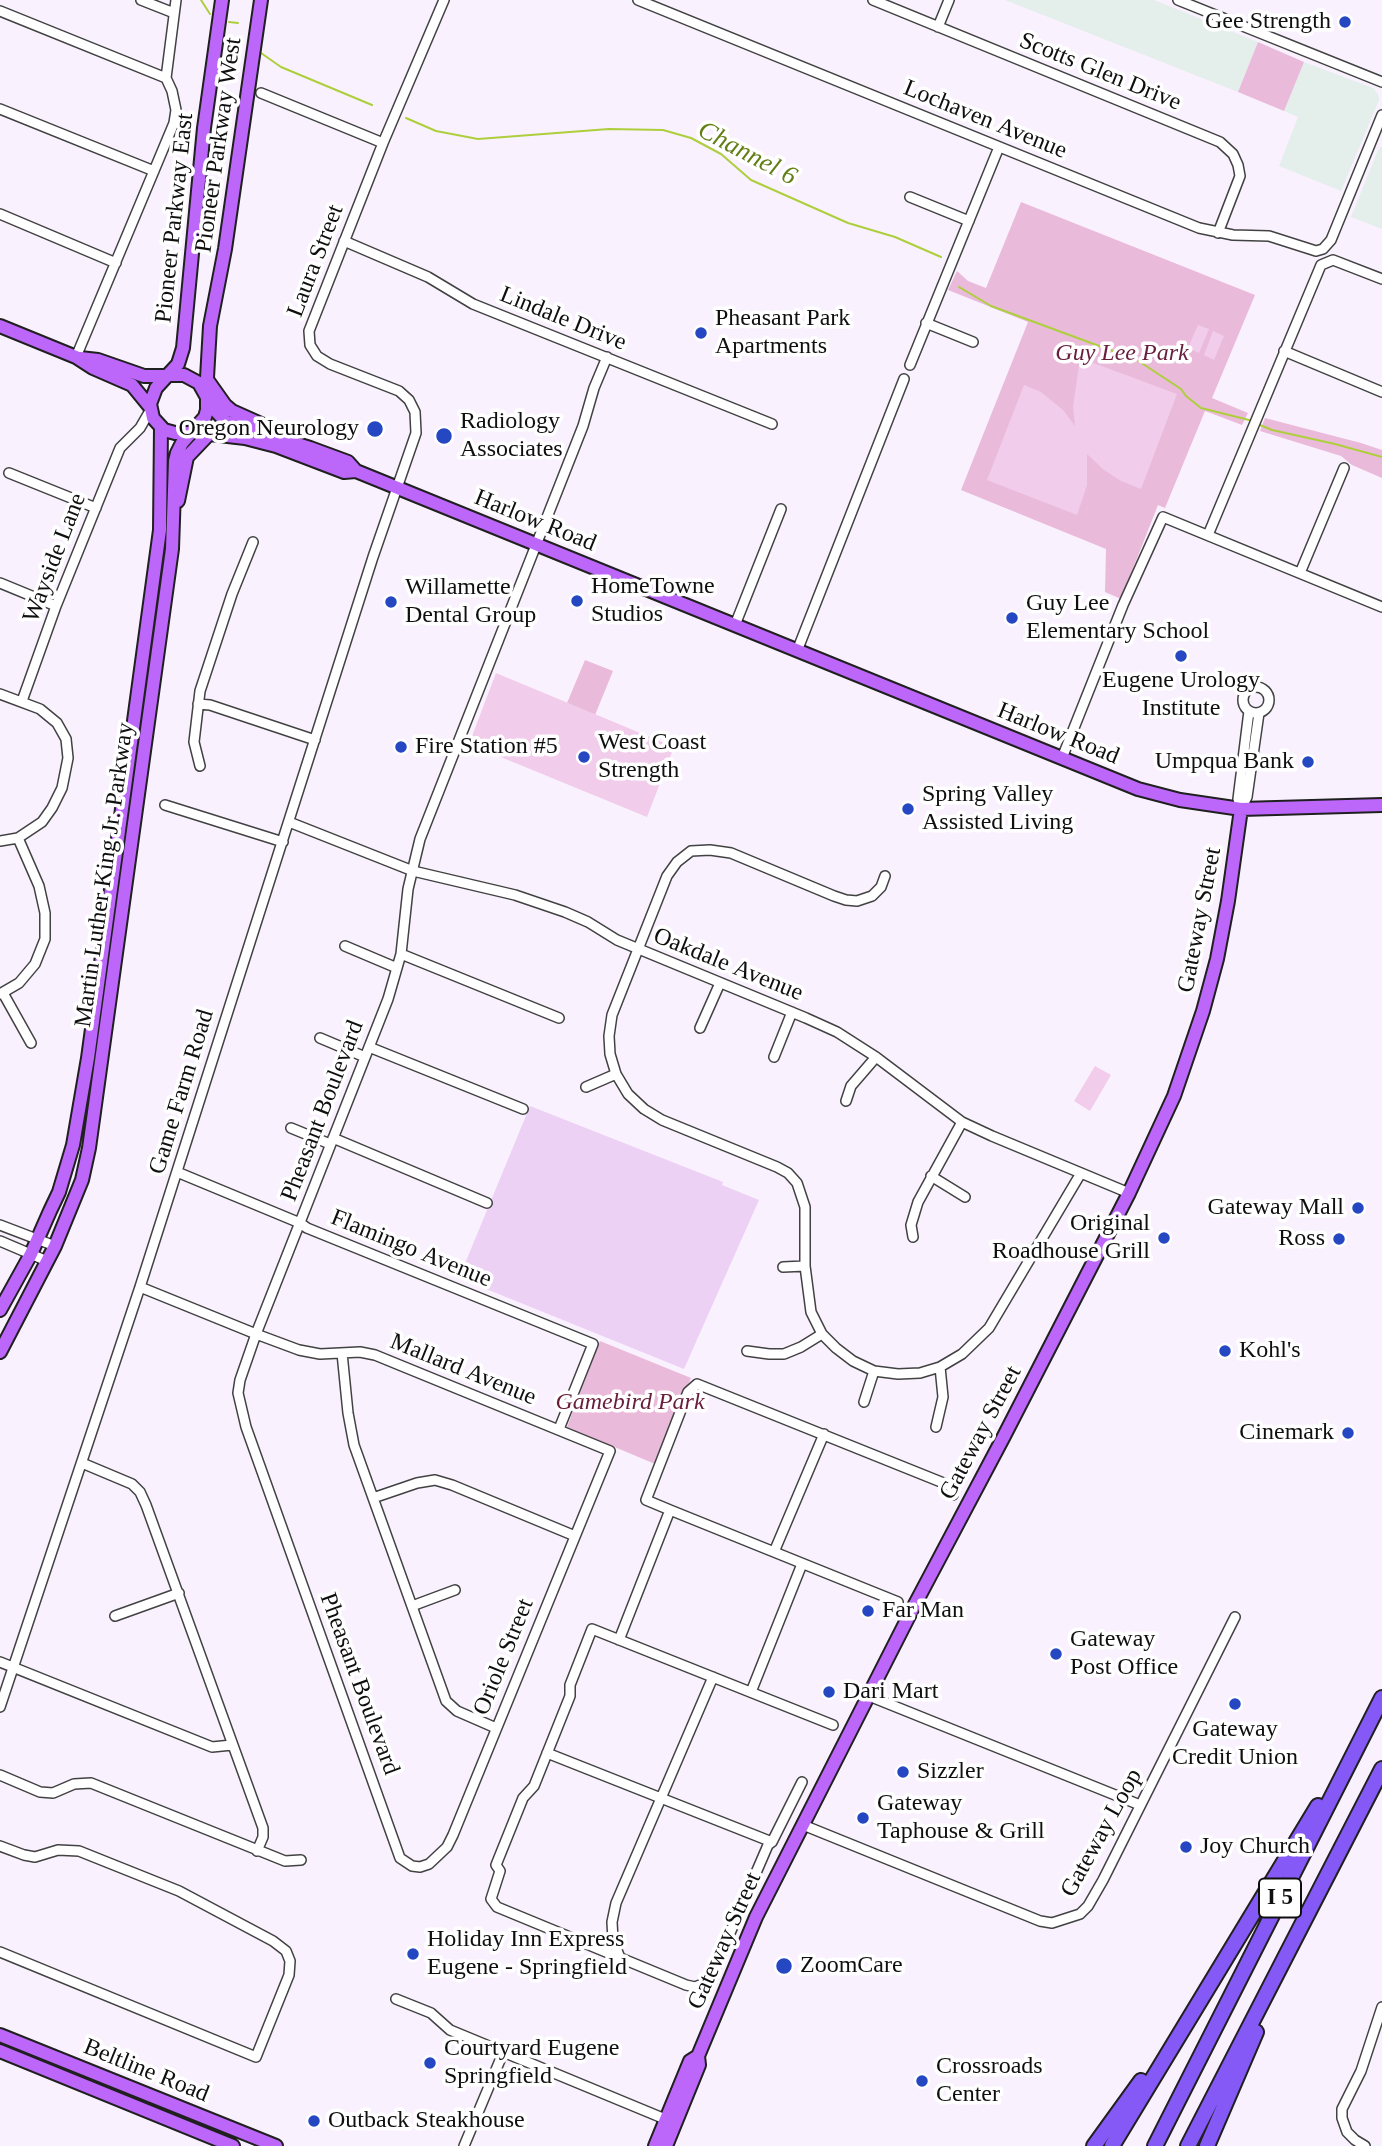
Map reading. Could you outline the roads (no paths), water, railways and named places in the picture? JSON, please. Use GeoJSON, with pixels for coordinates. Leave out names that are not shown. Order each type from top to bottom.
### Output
{"type":"FeatureCollection","features":[{"type":"Feature","properties":{"kind":"highway","name":"I 5"},"geometry":{"type":"LineString","coordinates":[[1155,2146],[1382,1698]]}},
{"type":"Feature","properties":{"kind":"highway"},"geometry":{"type":"LineString","coordinates":[[1114,2142],[1314,1811],[1347,1766]]}},
{"type":"Feature","properties":{"kind":"highway","name":"I 5"},"geometry":{"type":"LineString","coordinates":[[1188,2146],[1382,1769]]}},
{"type":"Feature","properties":{"kind":"highway"},"geometry":{"type":"LineString","coordinates":[[1207,2146],[1263,2016],[1270,1988]]}},
{"type":"Feature","properties":{"kind":"highway"},"geometry":{"type":"LineString","coordinates":[[1094,2146],[1161,2052],[1182,2028]]}},
{"type":"Feature","properties":{"kind":"main road","name":"Pioneer Parkway East"},"geometry":{"type":"LineString","coordinates":[[150,408],[156,388],[180,359],[183,348],[204,128],[222,0]]}},
{"type":"Feature","properties":{"kind":"main road","name":"Pioneer Parkway West"},"geometry":{"type":"LineString","coordinates":[[207,380],[210,326],[225,249],[261,0]]}},
{"type":"Feature","properties":{"kind":"main road"},"geometry":{"type":"LineString","coordinates":[[0,326],[76,357],[93,368],[132,385],[161,427],[175,433],[192,432],[256,441],[344,472],[356,471]]}},
{"type":"Feature","properties":{"kind":"main road"},"geometry":{"type":"LineString","coordinates":[[76,357],[98,360],[144,376],[177,374],[190,377],[202,387],[219,416],[226,422],[348,462],[356,471]]}},
{"type":"Feature","properties":{"kind":"main road"},"geometry":{"type":"LineString","coordinates":[[207,380],[232,411],[310,448]]}},
{"type":"Feature","properties":{"kind":"main road","name":"Martin Luther King Jr. Parkway"},"geometry":{"type":"LineString","coordinates":[[0,1352],[55,1246],[82,1180],[89,1148],[172,549],[177,453],[205,417],[207,380]]}},
{"type":"Feature","properties":{"kind":"main road","name":"Martin Luther King Jr. Parkway"},"geometry":{"type":"LineString","coordinates":[[0,1310],[31,1254],[59,1192],[74,1145],[160,530],[161,427]]}},
{"type":"Feature","properties":{"kind":"main road"},"geometry":{"type":"LineString","coordinates":[[173,519],[183,485],[187,457],[209,434]]}},
{"type":"Feature","properties":{"kind":"main road","name":"Harlow Road"},"geometry":{"type":"LineString","coordinates":[[356,471],[1117,781],[1161,796],[1241,809],[1382,804]]}},
{"type":"Feature","properties":{"kind":"main road","name":"Gateway Street"},"geometry":{"type":"LineString","coordinates":[[662,2145],[699,2065],[698,2056],[752,1926],[1129,1193],[1174,1096],[1203,1011],[1222,932],[1241,809]]}},
{"type":"Feature","properties":{"kind":"main road","name":"Beltline Road"},"geometry":{"type":"LineString","coordinates":[[0,2035],[276,2146]]}},
{"type":"Feature","properties":{"kind":"main road","name":"Beltline Road"},"geometry":{"type":"LineString","coordinates":[[0,2051],[233,2146]]}},
{"type":"Feature","properties":{"kind":"main road","name":"Gateway Street"},"geometry":{"type":"LineString","coordinates":[[667,2116],[690,2061],[698,2056]]}},
{"type":"Feature","properties":{"kind":"main road"},"geometry":{"type":"LineString","coordinates":[[662,2145],[671,2120],[667,2116]]}},
{"type":"Feature","properties":{"kind":"street"},"geometry":{"type":"LineString","coordinates":[[141,0],[174,13]]}},
{"type":"Feature","properties":{"kind":"street"},"geometry":{"type":"LineString","coordinates":[[76,357],[174,123],[176,110],[166,78],[176,0]]}},
{"type":"Feature","properties":{"kind":"street","name":"Laura Street"},"geometry":{"type":"LineString","coordinates":[[397,488],[416,433],[415,412],[409,400],[399,391],[330,364],[317,356],[310,345],[309,331],[383,143],[444,0]]}},
{"type":"Feature","properties":{"kind":"street","name":"Lochaven Avenue"},"geometry":{"type":"LineString","coordinates":[[638,0],[1199,228],[1218,233],[1269,236],[1315,251],[1323,249],[1331,240],[1379,133]]}},
{"type":"Feature","properties":{"kind":"street"},"geometry":{"type":"LineString","coordinates":[[665,10],[669,0]]}},
{"type":"Feature","properties":{"kind":"street","name":"Scotts Glen Drive"},"geometry":{"type":"LineString","coordinates":[[873,0],[1220,142],[1233,154],[1240,176],[1218,233]]}},
{"type":"Feature","properties":{"kind":"street"},"geometry":{"type":"LineString","coordinates":[[938,27],[949,0]]}},
{"type":"Feature","properties":{"kind":"street"},"geometry":{"type":"LineString","coordinates":[[1178,0],[1382,82]]}},
{"type":"Feature","properties":{"kind":"street"},"geometry":{"type":"LineString","coordinates":[[0,11],[166,78]]}},
{"type":"Feature","properties":{"kind":"street"},"geometry":{"type":"LineString","coordinates":[[261,93],[383,143]]}},
{"type":"Feature","properties":{"kind":"street"},"geometry":{"type":"LineString","coordinates":[[0,109],[154,171]]}},
{"type":"Feature","properties":{"kind":"street"},"geometry":{"type":"LineString","coordinates":[[1379,133],[1382,115]]}},
{"type":"Feature","properties":{"kind":"street"},"geometry":{"type":"LineString","coordinates":[[909,365],[999,147]]}},
{"type":"Feature","properties":{"kind":"street"},"geometry":{"type":"LineString","coordinates":[[910,197],[969,221]]}},
{"type":"Feature","properties":{"kind":"street"},"geometry":{"type":"LineString","coordinates":[[0,214],[116,263]]}},
{"type":"Feature","properties":{"kind":"street","name":"Lindale Drive"},"geometry":{"type":"LineString","coordinates":[[344,241],[428,277],[473,304],[772,424]]}},
{"type":"Feature","properties":{"kind":"street"},"geometry":{"type":"LineString","coordinates":[[1208,535],[1317,270],[1326,261],[1333,260],[1382,279]]}},
{"type":"Feature","properties":{"kind":"street"},"geometry":{"type":"LineString","coordinates":[[926,323],[973,342]]}},
{"type":"Feature","properties":{"kind":"street"},"geometry":{"type":"LineString","coordinates":[[1284,351],[1382,391]]}},
{"type":"Feature","properties":{"kind":"street","name":"Pheasant Boulevard"},"geometry":{"type":"LineString","coordinates":[[420,1867],[412,1866],[400,1858],[243,1419],[238,1393],[257,1334],[388,999],[401,954],[408,890],[420,839],[583,426],[607,357]]}},
{"type":"Feature","properties":{"kind":"street"},"geometry":{"type":"LineString","coordinates":[[797,651],[905,379]]}},
{"type":"Feature","properties":{"kind":"street","name":"Wayside Lane"},"geometry":{"type":"LineString","coordinates":[[22,701],[56,606],[120,448],[140,428],[150,408]]}},
{"type":"Feature","properties":{"kind":"street"},"geometry":{"type":"LineString","coordinates":[[140,428],[161,427]]}},
{"type":"Feature","properties":{"kind":"street"},"geometry":{"type":"LineString","coordinates":[[1300,573],[1344,468]]}},
{"type":"Feature","properties":{"kind":"street"},"geometry":{"type":"LineString","coordinates":[[9,473],[96,508]]}},
{"type":"Feature","properties":{"kind":"street","name":"Game Farm Road"},"geometry":{"type":"LineString","coordinates":[[0,1707],[140,1287],[397,488]]}},
{"type":"Feature","properties":{"kind":"street"},"geometry":{"type":"LineString","coordinates":[[735,625],[781,509]]}},
{"type":"Feature","properties":{"kind":"street"},"geometry":{"type":"LineString","coordinates":[[1062,758],[1123,605],[1163,517],[1382,607]]}},
{"type":"Feature","properties":{"kind":"street"},"geometry":{"type":"LineString","coordinates":[[200,766],[194,742],[200,691],[232,594],[253,542]]}},
{"type":"Feature","properties":{"kind":"street"},"geometry":{"type":"LineString","coordinates":[[0,583],[56,606]]}},
{"type":"Feature","properties":{"kind":"street"},"geometry":{"type":"LineString","coordinates":[[0,694],[40,709],[57,723],[66,739],[68,758],[62,788],[41,822],[18,838],[0,841]]}},
{"type":"Feature","properties":{"kind":"street"},"geometry":{"type":"LineString","coordinates":[[198,704],[210,705],[315,740]]}},
{"type":"Feature","properties":{"kind":"street","name":"Gateway Street"},"geometry":{"type":"LineString","coordinates":[[1241,809],[1247,797],[1254,712]]}},
{"type":"Feature","properties":{"kind":"street"},"geometry":{"type":"LineString","coordinates":[[165,805],[283,842]]}},
{"type":"Feature","properties":{"kind":"street","name":"Oakdale Avenue"},"geometry":{"type":"LineString","coordinates":[[289,822],[413,871],[515,895],[565,912],[637,949],[792,1012],[837,1032],[876,1057],[962,1122],[1129,1193]]}},
{"type":"Feature","properties":{"kind":"street"},"geometry":{"type":"LineString","coordinates":[[18,838],[39,886],[45,913],[45,939],[35,964],[19,983],[2,994],[31,1042]]}},
{"type":"Feature","properties":{"kind":"street"},"geometry":{"type":"LineString","coordinates":[[885,876],[881,887],[872,896],[858,901],[846,900],[732,853],[691,851],[677,862],[667,876],[612,1015],[610,1054],[615,1074],[628,1094],[644,1109],[662,1120],[777,1167],[788,1173],[797,1183],[805,1207],[805,1266],[811,1312],[822,1334],[853,1361],[874,1371],[920,1373],[940,1367],[962,1354],[989,1328],[1081,1173]]}},
{"type":"Feature","properties":{"kind":"street"},"geometry":{"type":"LineString","coordinates":[[345,946],[397,968]]}},
{"type":"Feature","properties":{"kind":"street"},"geometry":{"type":"LineString","coordinates":[[401,954],[559,1018]]}},
{"type":"Feature","properties":{"kind":"street"},"geometry":{"type":"LineString","coordinates":[[700,1028],[720,982]]}},
{"type":"Feature","properties":{"kind":"street"},"geometry":{"type":"LineString","coordinates":[[774,1057],[792,1012]]}},
{"type":"Feature","properties":{"kind":"street"},"geometry":{"type":"LineString","coordinates":[[320,1038],[367,1052],[523,1109]]}},
{"type":"Feature","properties":{"kind":"street"},"geometry":{"type":"LineString","coordinates":[[846,1101],[851,1086],[876,1057]]}},
{"type":"Feature","properties":{"kind":"street"},"geometry":{"type":"LineString","coordinates":[[586,1087],[615,1074]]}},
{"type":"Feature","properties":{"kind":"street"},"geometry":{"type":"LineString","coordinates":[[913,1237],[911,1225],[918,1202],[962,1122]]}},
{"type":"Feature","properties":{"kind":"street"},"geometry":{"type":"LineString","coordinates":[[291,1128],[332,1141],[487,1203]]}},
{"type":"Feature","properties":{"kind":"street","name":"Flamingo Avenue"},"geometry":{"type":"LineString","coordinates":[[177,1172],[593,1344],[559,1429]]}},
{"type":"Feature","properties":{"kind":"street"},"geometry":{"type":"LineString","coordinates":[[931,1176],[965,1197]]}},
{"type":"Feature","properties":{"kind":"street"},"geometry":{"type":"LineString","coordinates":[[0,1225],[55,1246]]}},
{"type":"Feature","properties":{"kind":"street"},"geometry":{"type":"LineString","coordinates":[[0,1241],[47,1261]]}},
{"type":"Feature","properties":{"kind":"street"},"geometry":{"type":"LineString","coordinates":[[783,1267],[805,1266]]}},
{"type":"Feature","properties":{"kind":"street","name":"Mallard Avenue"},"geometry":{"type":"LineString","coordinates":[[140,1287],[299,1350],[320,1354],[360,1352],[375,1355],[610,1451]]}},
{"type":"Feature","properties":{"kind":"street"},"geometry":{"type":"LineString","coordinates":[[747,1351],[784,1354],[801,1348],[822,1334]]}},
{"type":"Feature","properties":{"kind":"street"},"geometry":{"type":"LineString","coordinates":[[342,1353],[354,1445],[446,1701],[457,1712],[496,1728]]}},
{"type":"Feature","properties":{"kind":"street"},"geometry":{"type":"LineString","coordinates":[[936,1427],[943,1397],[940,1367]]}},
{"type":"Feature","properties":{"kind":"street"},"geometry":{"type":"LineString","coordinates":[[864,1402],[874,1371]]}},
{"type":"Feature","properties":{"kind":"street"},"geometry":{"type":"LineString","coordinates":[[898,1602],[646,1500],[688,1392],[697,1384],[946,1483],[951,1487],[953,1495]]}},
{"type":"Feature","properties":{"kind":"street"},"geometry":{"type":"LineString","coordinates":[[774,1552],[824,1434]]}},
{"type":"Feature","properties":{"kind":"street","name":"Oriole Street"},"geometry":{"type":"LineString","coordinates":[[420,1867],[438,1857],[453,1835],[610,1451]]}},
{"type":"Feature","properties":{"kind":"street"},"geometry":{"type":"LineString","coordinates":[[82,1463],[132,1484],[140,1492],[263,1828],[263,1837],[257,1851]]}},
{"type":"Feature","properties":{"kind":"street"},"geometry":{"type":"LineString","coordinates":[[373,1499],[417,1483],[435,1480],[575,1536]]}},
{"type":"Feature","properties":{"kind":"street"},"geometry":{"type":"LineString","coordinates":[[619,1640],[670,1510]]}},
{"type":"Feature","properties":{"kind":"street"},"geometry":{"type":"LineString","coordinates":[[751,1692],[802,1564]]}},
{"type":"Feature","properties":{"kind":"street"},"geometry":{"type":"LineString","coordinates":[[412,1606],[455,1590]]}},
{"type":"Feature","properties":{"kind":"street"},"geometry":{"type":"LineString","coordinates":[[115,1616],[179,1593]]}},
{"type":"Feature","properties":{"kind":"street","name":"Gateway Loop"},"geometry":{"type":"LineString","coordinates":[[803,1825],[1040,1921],[1052,1923],[1080,1914],[1104,1880],[1235,1617]]}},
{"type":"Feature","properties":{"kind":"street"},"geometry":{"type":"LineString","coordinates":[[802,1782],[761,1860],[711,1977],[695,1987],[496,1906],[491,1899],[500,1871],[496,1865],[523,1798],[534,1786],[570,1696],[570,1685],[592,1629],[833,1725]]}},
{"type":"Feature","properties":{"kind":"street"},"geometry":{"type":"LineString","coordinates":[[0,1660],[212,1747],[232,1745]]}},
{"type":"Feature","properties":{"kind":"street"},"geometry":{"type":"LineString","coordinates":[[620,1958],[613,1940],[612,1922],[616,1903],[713,1677]]}},
{"type":"Feature","properties":{"kind":"street"},"geometry":{"type":"LineString","coordinates":[[869,1696],[1140,1805]]}},
{"type":"Feature","properties":{"kind":"street"},"geometry":{"type":"LineString","coordinates":[[547,1753],[772,1842]]}},
{"type":"Feature","properties":{"kind":"street"},"geometry":{"type":"LineString","coordinates":[[0,1775],[40,1792],[53,1793],[74,1784],[91,1783],[257,1851],[285,1861],[301,1860]]}},
{"type":"Feature","properties":{"kind":"street"},"geometry":{"type":"LineString","coordinates":[[0,1846],[35,1857],[58,1850],[79,1851],[179,1891],[274,1941],[286,1951],[290,1961],[289,1975],[256,2057],[0,1952]]}},
{"type":"Feature","properties":{"kind":"street"},"geometry":{"type":"LineString","coordinates":[[396,1999],[431,2013],[450,2030],[503,2053],[667,2116]]}},
{"type":"Feature","properties":{"kind":"street"},"geometry":{"type":"LineString","coordinates":[[1365,2146],[1347,2132],[1342,2114],[1345,2101],[1361,2071],[1380,2020],[1382,2007]]}},
{"type":"Feature","properties":{"kind":"street"},"geometry":{"type":"LineString","coordinates":[[464,2146],[503,2053]]}},
{"type":"Feature","properties":{"kind":"waterway","name":"Channel 6"},"geometry":{"type":"LineString","coordinates":[[201,0],[210,14]]}},
{"type":"Feature","properties":{"kind":"waterway","name":"Channel 6"},"geometry":{"type":"LineString","coordinates":[[229,22],[238,23]]}},
{"type":"Feature","properties":{"kind":"waterway","name":"Channel 6"},"geometry":{"type":"LineString","coordinates":[[261,53],[281,67],[372,105]]}},
{"type":"Feature","properties":{"kind":"waterway","name":"Channel 6"},"geometry":{"type":"LineString","coordinates":[[406,118],[436,131],[478,139],[609,129],[663,130],[691,138],[721,154],[751,180],[848,223],[895,237],[941,257]]}},
{"type":"Feature","properties":{"kind":"waterway","name":"Channel 6"},"geometry":{"type":"LineString","coordinates":[[959,287],[991,306],[1137,360],[1181,389],[1201,408],[1249,420]]}},
{"type":"Feature","properties":{"kind":"waterway","name":"Channel 6"},"geometry":{"type":"LineString","coordinates":[[1260,425],[1382,457]]}},
{"type":"Feature","properties":{"kind":"place","name":"Gee Strength"},"geometry":{"type":"Point","coordinates":[1345,22]}},
{"type":"Feature","properties":{"kind":"place","name":"Pheasant Park Apartments"},"geometry":{"type":"Point","coordinates":[701,333]}},
{"type":"Feature","properties":{"kind":"place","name":"Oregon Neurology"},"geometry":{"type":"Point","coordinates":[375,429]}},
{"type":"Feature","properties":{"kind":"place","name":"Radiology Associates"},"geometry":{"type":"Point","coordinates":[444,436]}},
{"type":"Feature","properties":{"kind":"place","name":"HomeTowne Studios"},"geometry":{"type":"Point","coordinates":[577,601]}},
{"type":"Feature","properties":{"kind":"place","name":"Willamette Dental Group"},"geometry":{"type":"Point","coordinates":[391,602]}},
{"type":"Feature","properties":{"kind":"place","name":"Guy Lee Elementary School"},"geometry":{"type":"Point","coordinates":[1012,618]}},
{"type":"Feature","properties":{"kind":"place","name":"Eugene Urology Institute"},"geometry":{"type":"Point","coordinates":[1181,656]}},
{"type":"Feature","properties":{"kind":"place","name":"Fire Station #5"},"geometry":{"type":"Point","coordinates":[401,747]}},
{"type":"Feature","properties":{"kind":"place","name":"West Coast Strength"},"geometry":{"type":"Point","coordinates":[584,757]}},
{"type":"Feature","properties":{"kind":"place","name":"Umpqua Bank"},"geometry":{"type":"Point","coordinates":[1308,762]}},
{"type":"Feature","properties":{"kind":"place","name":"Spring Valley Assisted Living"},"geometry":{"type":"Point","coordinates":[908,809]}},
{"type":"Feature","properties":{"kind":"place","name":"Gateway Mall"},"geometry":{"type":"Point","coordinates":[1358,1208]}},
{"type":"Feature","properties":{"kind":"place","name":"Original Roadhouse Grill"},"geometry":{"type":"Point","coordinates":[1164,1238]}},
{"type":"Feature","properties":{"kind":"place","name":"Ross"},"geometry":{"type":"Point","coordinates":[1339,1239]}},
{"type":"Feature","properties":{"kind":"place","name":"Kohl's"},"geometry":{"type":"Point","coordinates":[1225,1351]}},
{"type":"Feature","properties":{"kind":"place","name":"Cinemark"},"geometry":{"type":"Point","coordinates":[1348,1433]}},
{"type":"Feature","properties":{"kind":"place","name":"Far Man"},"geometry":{"type":"Point","coordinates":[868,1611]}},
{"type":"Feature","properties":{"kind":"place","name":"Gateway Post Office"},"geometry":{"type":"Point","coordinates":[1056,1654]}},
{"type":"Feature","properties":{"kind":"place","name":"Dari Mart"},"geometry":{"type":"Point","coordinates":[829,1692]}},
{"type":"Feature","properties":{"kind":"place","name":"Gateway Credit Union"},"geometry":{"type":"Point","coordinates":[1235,1704]}},
{"type":"Feature","properties":{"kind":"place","name":"Sizzler"},"geometry":{"type":"Point","coordinates":[903,1772]}},
{"type":"Feature","properties":{"kind":"place","name":"Gateway Taphouse & Grill"},"geometry":{"type":"Point","coordinates":[863,1818]}},
{"type":"Feature","properties":{"kind":"place","name":"Joy Church"},"geometry":{"type":"Point","coordinates":[1186,1847]}},
{"type":"Feature","properties":{"kind":"place","name":"Holiday Inn Express Eugene - Springfield"},"geometry":{"type":"Point","coordinates":[413,1954]}},
{"type":"Feature","properties":{"kind":"place","name":"ZoomCare"},"geometry":{"type":"Point","coordinates":[784,1966]}},
{"type":"Feature","properties":{"kind":"place","name":"Courtyard Eugene Springfield"},"geometry":{"type":"Point","coordinates":[430,2063]}},
{"type":"Feature","properties":{"kind":"place","name":"Crossroads Center"},"geometry":{"type":"Point","coordinates":[922,2081]}},
{"type":"Feature","properties":{"kind":"place","name":"Outback Steakhouse"},"geometry":{"type":"Point","coordinates":[314,2121]}},
{"type":"Feature","properties":{"kind":"park label","name":"Guy Lee Park"},"geometry":{"type":"Point","coordinates":[1122,354]}},
{"type":"Feature","properties":{"kind":"park label","name":"Gamebird Park"},"geometry":{"type":"Point","coordinates":[630,1403]}}]}
